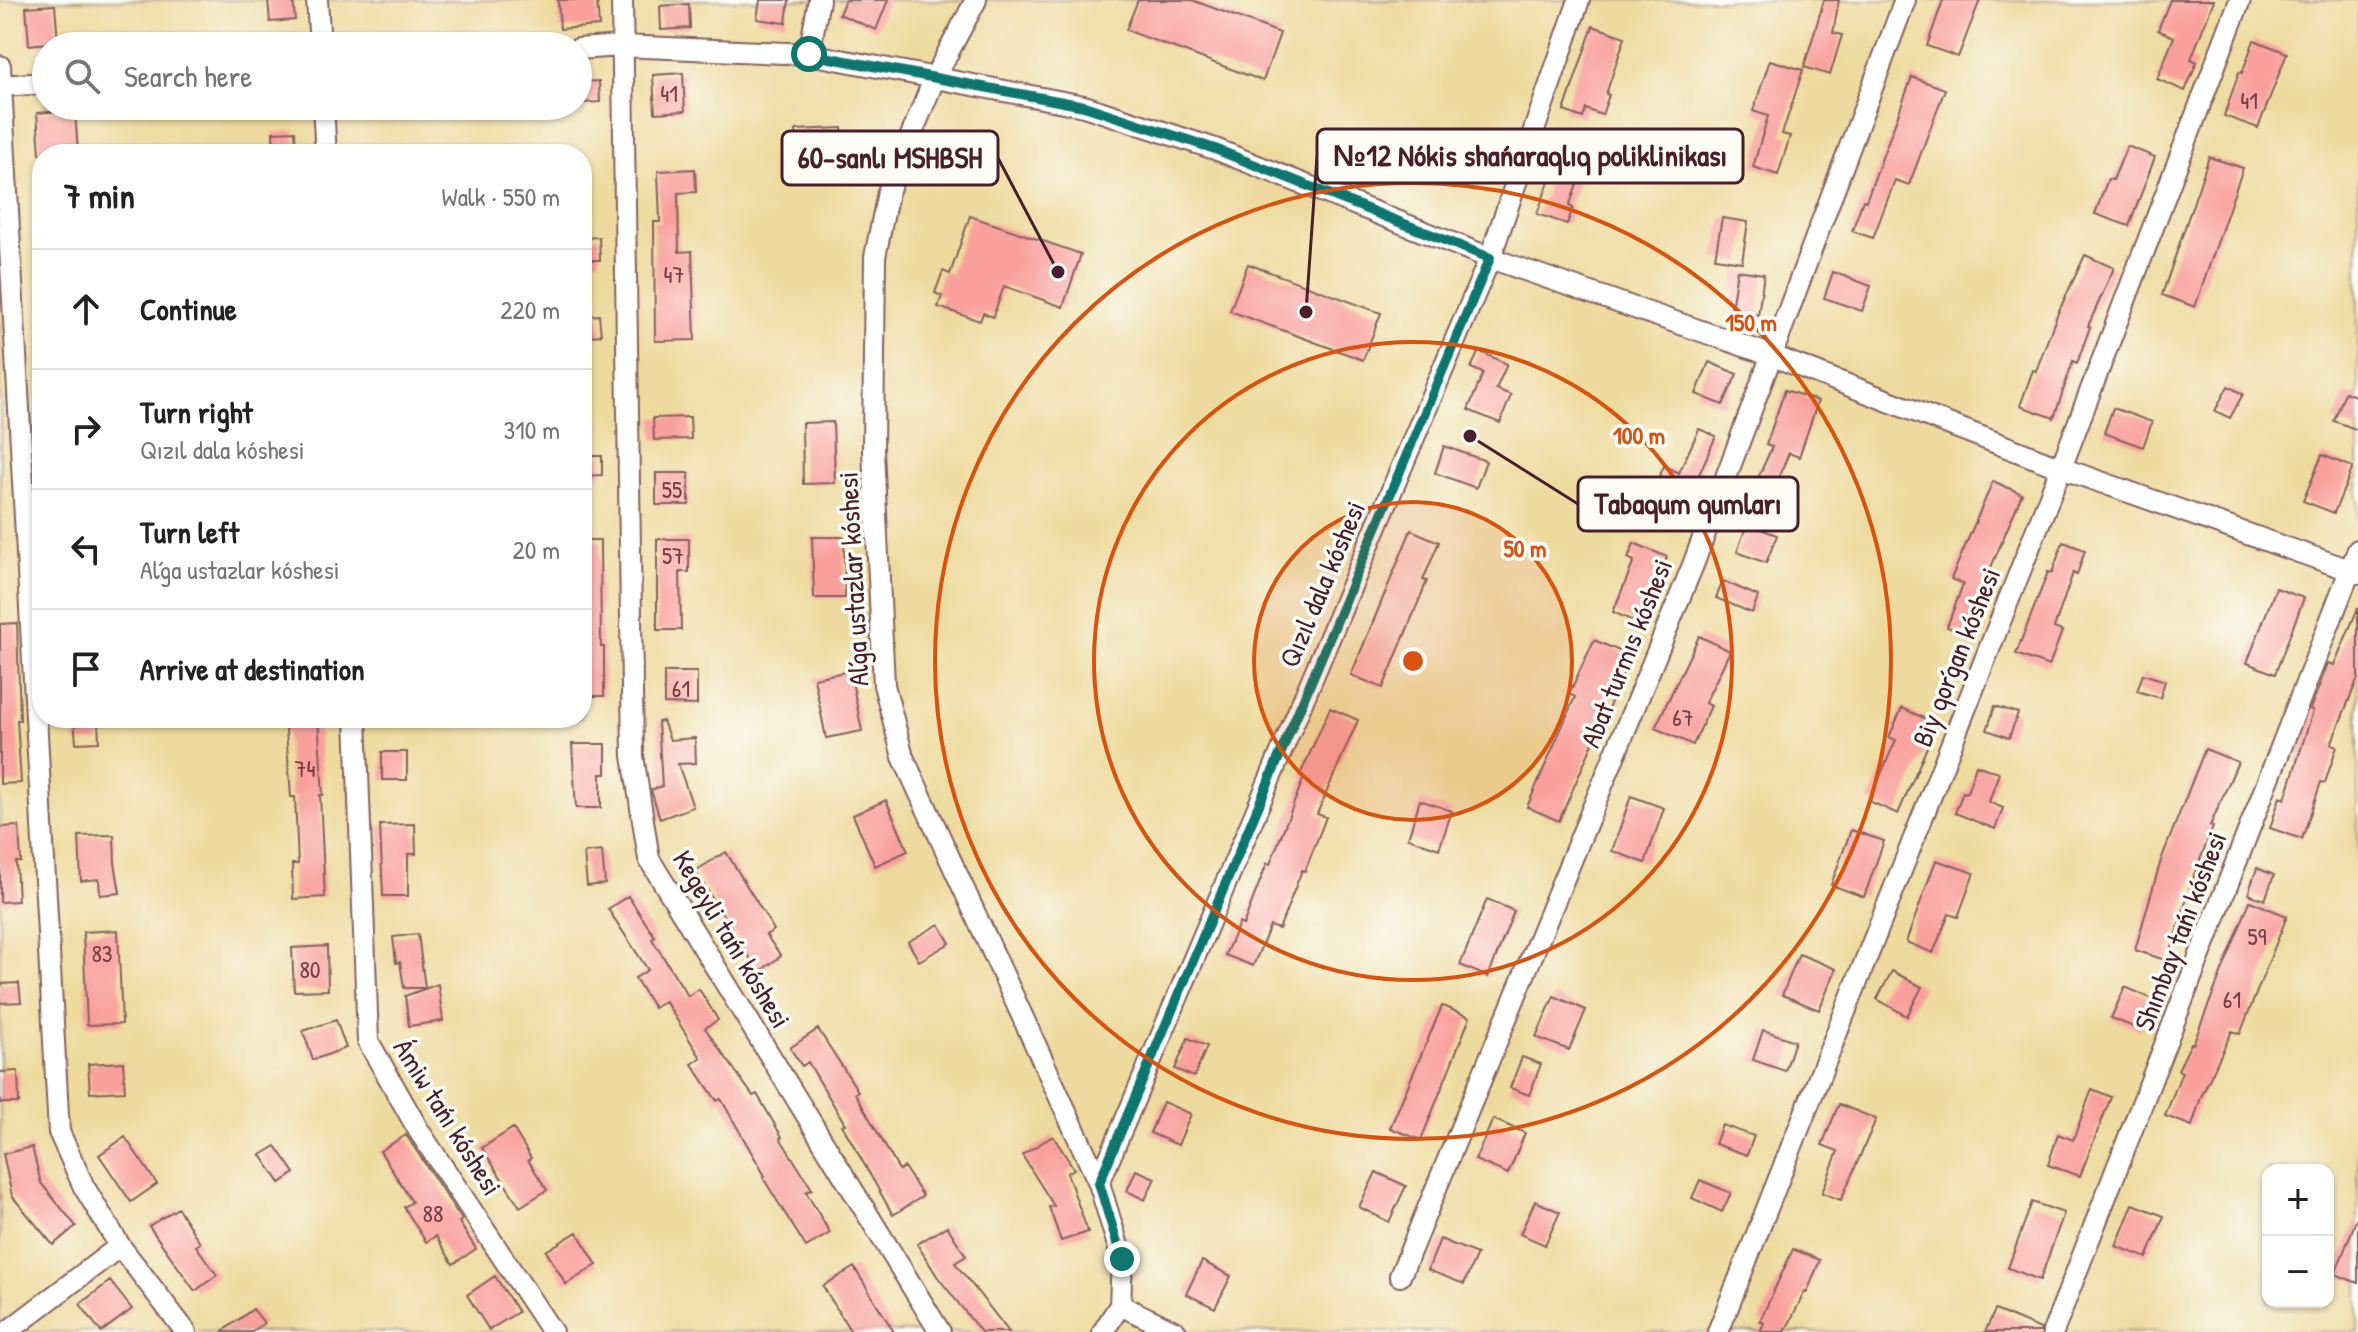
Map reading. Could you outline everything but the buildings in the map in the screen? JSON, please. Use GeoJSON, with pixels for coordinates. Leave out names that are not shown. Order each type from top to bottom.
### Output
{"type":"FeatureCollection","features":[{"type":"Feature","properties":{"kind":"street"},"geometry":{"type":"LineString","coordinates":[[317,0],[319,32]]}},
{"type":"Feature","properties":{"kind":"street","name":"Kegeyli tańı kóshesi"},"geometry":{"type":"LineString","coordinates":[[622,0],[633,756],[649,859],[940,1332]]}},
{"type":"Feature","properties":{"kind":"street"},"geometry":{"type":"LineString","coordinates":[[809,54],[819,0]]}},
{"type":"Feature","properties":{"kind":"street","name":"Alǵa ustazlar kóshesi"},"geometry":{"type":"LineString","coordinates":[[976,0],[935,77],[888,192],[875,257],[873,450],[884,685],[903,757],[1099,1183],[1122,1259],[1120,1305]]}},
{"type":"Feature","properties":{"kind":"street","name":"Qızıl dala kóshesi"},"geometry":{"type":"LineString","coordinates":[[1099,1183],[1490,258],[1579,0]]}},
{"type":"Feature","properties":{"kind":"street","name":"Abat turmıs kóshesi"},"geometry":{"type":"LineString","coordinates":[[1400,1276],[1693,565],[1905,0]]}},
{"type":"Feature","properties":{"kind":"street","name":"Biy qorǵan kóshesi"},"geometry":{"type":"LineString","coordinates":[[1718,1332],[2061,468],[2240,0]]}},
{"type":"Feature","properties":{"kind":"street"},"geometry":{"type":"LineString","coordinates":[[592,48],[621,46],[809,54],[1084,106],[1215,149],[1490,258],[1773,356],[2061,468],[2354,572]]}},
{"type":"Feature","properties":{"kind":"street"},"geometry":{"type":"LineString","coordinates":[[32,82],[1,79],[32,642]]}},
{"type":"Feature","properties":{"kind":"street"},"geometry":{"type":"LineString","coordinates":[[324,120],[325,144]]}},
{"type":"Feature","properties":{"kind":"street","name":"Shımbay tańı kóshesi"},"geometry":{"type":"LineString","coordinates":[[2053,1332],[2354,572],[2358,550]]}},
{"type":"Feature","properties":{"kind":"street"},"geometry":{"type":"LineString","coordinates":[[37,728],[59,1132],[84,1187],[120,1246],[186,1332]]}},
{"type":"Feature","properties":{"kind":"street","name":"Ámiw tańı kóshesi"},"geometry":{"type":"LineString","coordinates":[[356,728],[368,1041],[419,1131],[552,1332]]}},
{"type":"Feature","properties":{"kind":"street"},"geometry":{"type":"LineString","coordinates":[[7,1332],[120,1246]]}},
{"type":"Feature","properties":{"kind":"street"},"geometry":{"type":"LineString","coordinates":[[1103,1332],[1120,1305],[1176,1332]]}},
{"type":"Feature","properties":{"kind":"sand"},"geometry":{"type":"Polygon","coordinates":[[[0,0],[2358,0],[2358,1332],[0,1332],[0,0]]]}},
{"type":"Feature","properties":{"kind":"place","name":"60-sanlı MSHBSH"},"geometry":{"type":"Point","coordinates":[1058,272]}},
{"type":"Feature","properties":{"kind":"place","name":"№12 Nókis shańaraqlıq poliklinikası"},"geometry":{"type":"Point","coordinates":[1306,312]}},
{"type":"Feature","properties":{"kind":"place","name":"Tabaqum qumları"},"geometry":{"type":"Point","coordinates":[1470,436]}},
{"type":"Feature","properties":{"kind":"route"},"geometry":{"type":"LineString","coordinates":[[809,54],[1084,106],[1215,149],[1490,258],[1099,1183],[1122,1259]]}}]}
